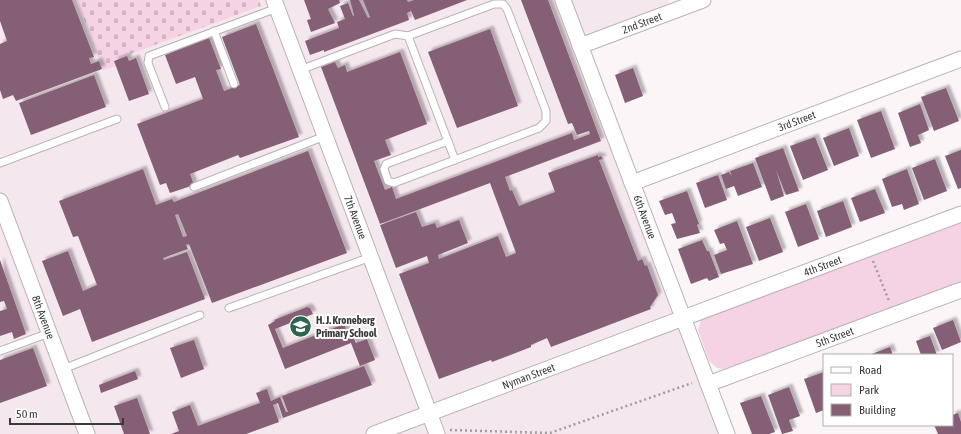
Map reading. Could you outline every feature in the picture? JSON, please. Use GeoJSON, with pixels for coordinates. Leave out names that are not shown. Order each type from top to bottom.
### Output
{"type":"FeatureCollection","features":[{"type":"Feature","properties":{"kind":"street","name":"6th Avenue"},"geometry":{"type":"LineString","coordinates":[[563,0],[727,434]]}},
{"type":"Feature","properties":{"kind":"street","name":"2nd Street"},"geometry":{"type":"LineString","coordinates":[[580,46],[703,0]]}},
{"type":"Feature","properties":{"kind":"street","name":"7th Avenue"},"geometry":{"type":"LineString","coordinates":[[275,4],[436,432]]}},
{"type":"Feature","properties":{"kind":"street","name":"3rd Street"},"geometry":{"type":"LineString","coordinates":[[632,183],[961,59]]}},
{"type":"Feature","properties":{"kind":"street","name":"8th Avenue"},"geometry":{"type":"LineString","coordinates":[[0,201],[87,434]]}},
{"type":"Feature","properties":{"kind":"street","name":"4th Street"},"geometry":{"type":"LineString","coordinates":[[683,317],[961,214]]}},
{"type":"Feature","properties":{"kind":"street","name":"5th Street"},"geometry":{"type":"LineString","coordinates":[[707,381],[961,290]]}},
{"type":"Feature","properties":{"kind":"street","name":"Nyman Street"},"geometry":{"type":"LineString","coordinates":[[374,434],[683,317]]}},
{"type":"Feature","properties":{"kind":"lane"},"geometry":{"type":"LineString","coordinates":[[300,70],[395,34],[408,36],[496,3],[502,4],[507,9],[546,110],[546,120],[539,128],[455,160],[394,183],[387,180],[384,169],[386,164],[448,141]]}},
{"type":"Feature","properties":{"kind":"lane"},"geometry":{"type":"LineString","coordinates":[[165,107],[148,63],[148,58],[275,4]]}},
{"type":"Feature","properties":{"kind":"lane"},"geometry":{"type":"LineString","coordinates":[[214,31],[234,84]]}},
{"type":"Feature","properties":{"kind":"lane"},"geometry":{"type":"LineString","coordinates":[[408,36],[455,160]]}},
{"type":"Feature","properties":{"kind":"lane"},"geometry":{"type":"LineString","coordinates":[[0,163],[117,119]]}},
{"type":"Feature","properties":{"kind":"lane"},"geometry":{"type":"LineString","coordinates":[[194,187],[325,136]]}},
{"type":"Feature","properties":{"kind":"lane"},"geometry":{"type":"LineString","coordinates":[[229,308],[371,257]]}},
{"type":"Feature","properties":{"kind":"lane"},"geometry":{"type":"LineString","coordinates":[[63,369],[200,315]]}},
{"type":"Feature","properties":{"kind":"lane"},"geometry":{"type":"LineString","coordinates":[[0,351],[49,333]]}},
{"type":"Feature","properties":{"kind":"path"},"geometry":{"type":"LineString","coordinates":[[869,248],[894,315]]}},
{"type":"Feature","properties":{"kind":"path"},"geometry":{"type":"LineString","coordinates":[[436,432],[550,434],[707,381]]}},
{"type":"Feature","properties":{"kind":"shaded area"},"geometry":{"type":"Polygon","coordinates":[[[0,0],[668,0],[672,12],[581,45],[727,434],[0,434],[0,0]]]}},
{"type":"Feature","properties":{"kind":"green space"},"geometry":{"type":"Polygon","coordinates":[[[77,0],[259,0],[261,6],[114,60],[116,66],[103,70],[77,0]]]}},
{"type":"Feature","properties":{"kind":"green space"},"geometry":{"type":"Polygon","coordinates":[[[961,221],[961,283],[726,370],[717,368],[709,361],[698,330],[701,320],[704,317],[961,221]]]}},
{"type":"Feature","properties":{"kind":"building"},"geometry":{"type":"Polygon","coordinates":[[[0,0],[72,0],[94,57],[89,58],[91,64],[99,61],[102,69],[16,101],[13,95],[3,99],[0,90],[0,44],[7,41],[0,21],[0,0]]]}},
{"type":"Feature","properties":{"kind":"building"},"geometry":{"type":"Polygon","coordinates":[[[304,0],[339,0],[340,3],[328,9],[335,23],[311,32],[307,20],[311,19],[304,0]]]}},
{"type":"Feature","properties":{"kind":"building"},"geometry":{"type":"Polygon","coordinates":[[[350,0],[359,0],[368,18],[370,17],[363,0],[407,0],[408,2],[414,0],[467,0],[415,20],[411,11],[407,13],[409,20],[324,52],[324,50],[310,55],[305,41],[339,28],[337,22],[345,19],[340,6],[348,3],[353,16],[350,0]]]}},
{"type":"Feature","properties":{"kind":"building"},"geometry":{"type":"Polygon","coordinates":[[[521,0],[548,0],[601,141],[505,177],[510,191],[512,190],[519,206],[555,192],[548,173],[598,155],[598,157],[601,156],[603,159],[599,160],[638,261],[642,259],[645,266],[647,265],[658,295],[650,307],[651,309],[551,347],[547,338],[531,345],[531,347],[492,362],[491,360],[439,379],[399,274],[429,263],[427,256],[396,268],[380,225],[416,212],[422,227],[435,223],[437,228],[459,220],[468,243],[438,255],[439,259],[498,236],[506,257],[516,253],[490,183],[380,224],[321,67],[335,62],[338,68],[345,65],[347,72],[400,52],[427,124],[385,140],[391,155],[374,161],[385,190],[392,187],[396,199],[572,133],[574,140],[590,134],[589,131],[577,135],[572,123],[568,124],[521,0]]]}},
{"type":"Feature","properties":{"kind":"building"},"geometry":{"type":"Polygon","coordinates":[[[256,24],[299,137],[240,158],[238,155],[190,174],[194,185],[170,193],[166,183],[160,185],[137,124],[203,99],[195,77],[176,84],[165,55],[209,38],[221,69],[216,70],[224,91],[240,85],[222,37],[256,24]]]}},
{"type":"Feature","properties":{"kind":"building"},"geometry":{"type":"Polygon","coordinates":[[[490,29],[518,106],[457,128],[428,52],[490,29]]]}},
{"type":"Feature","properties":{"kind":"building"},"geometry":{"type":"Polygon","coordinates":[[[127,56],[129,61],[136,58],[149,94],[129,101],[114,61],[127,56]]]}},
{"type":"Feature","properties":{"kind":"building"},"geometry":{"type":"Polygon","coordinates":[[[633,68],[643,96],[625,103],[615,75],[633,68]]]}},
{"type":"Feature","properties":{"kind":"building"},"geometry":{"type":"Polygon","coordinates":[[[94,75],[106,107],[31,135],[19,103],[94,75]]]}},
{"type":"Feature","properties":{"kind":"building"},"geometry":{"type":"Polygon","coordinates":[[[946,88],[959,121],[934,131],[921,97],[946,88]]]}},
{"type":"Feature","properties":{"kind":"building"},"geometry":{"type":"Polygon","coordinates":[[[920,104],[929,130],[918,135],[921,143],[910,147],[898,113],[920,104]]]}},
{"type":"Feature","properties":{"kind":"building"},"geometry":{"type":"Polygon","coordinates":[[[881,111],[895,149],[871,158],[857,120],[881,111]]]}},
{"type":"Feature","properties":{"kind":"building"},"geometry":{"type":"Polygon","coordinates":[[[849,128],[859,156],[834,166],[823,138],[849,128]]]}},
{"type":"Feature","properties":{"kind":"building"},"geometry":{"type":"Polygon","coordinates":[[[815,137],[828,170],[803,180],[790,146],[815,137]]]}},
{"type":"Feature","properties":{"kind":"building"},"geometry":{"type":"Polygon","coordinates":[[[783,148],[799,191],[786,195],[776,170],[784,196],[771,201],[755,158],[783,148]]]}},
{"type":"Feature","properties":{"kind":"building"},"geometry":{"type":"Polygon","coordinates":[[[961,150],[961,188],[958,189],[945,156],[961,150]]]}},
{"type":"Feature","properties":{"kind":"building"},"geometry":{"type":"Polygon","coordinates":[[[308,151],[347,253],[212,303],[189,244],[186,245],[188,249],[163,258],[164,260],[187,252],[205,299],[92,342],[80,309],[63,316],[42,261],[68,251],[83,291],[97,285],[78,236],[73,237],[59,201],[143,169],[156,205],[172,199],[174,202],[308,151]],[[178,214],[175,215],[183,237],[187,236],[178,214]]]}},
{"type":"Feature","properties":{"kind":"building"},"geometry":{"type":"Polygon","coordinates":[[[935,159],[947,191],[924,200],[912,168],[935,159]]]}},
{"type":"Feature","properties":{"kind":"building"},"geometry":{"type":"Polygon","coordinates":[[[753,163],[762,187],[738,196],[734,186],[726,189],[721,175],[729,172],[732,176],[730,171],[753,163]]]}},
{"type":"Feature","properties":{"kind":"building"},"geometry":{"type":"Polygon","coordinates":[[[907,169],[919,204],[904,210],[902,204],[892,207],[882,179],[907,169]]]}},
{"type":"Feature","properties":{"kind":"building"},"geometry":{"type":"Polygon","coordinates":[[[718,175],[727,200],[705,208],[696,183],[718,175]]]}},
{"type":"Feature","properties":{"kind":"building"},"geometry":{"type":"Polygon","coordinates":[[[875,189],[885,213],[860,222],[851,198],[875,189]]]}},
{"type":"Feature","properties":{"kind":"building"},"geometry":{"type":"Polygon","coordinates":[[[687,191],[699,224],[697,225],[700,233],[677,239],[671,224],[676,223],[672,213],[665,215],[659,201],[687,191]]]}},
{"type":"Feature","properties":{"kind":"building"},"geometry":{"type":"Polygon","coordinates":[[[843,201],[852,227],[826,237],[817,211],[843,201]]]}},
{"type":"Feature","properties":{"kind":"building"},"geometry":{"type":"Polygon","coordinates":[[[806,204],[819,239],[798,247],[785,212],[806,204]]]}},
{"type":"Feature","properties":{"kind":"building"},"geometry":{"type":"Polygon","coordinates":[[[770,218],[783,252],[759,261],[746,227],[770,218]]]}},
{"type":"Feature","properties":{"kind":"building"},"geometry":{"type":"Polygon","coordinates":[[[737,221],[753,264],[721,274],[714,255],[727,250],[724,243],[720,244],[714,230],[737,221]]]}},
{"type":"Feature","properties":{"kind":"building"},"geometry":{"type":"Polygon","coordinates":[[[702,240],[707,251],[709,251],[719,277],[709,281],[707,278],[691,284],[678,249],[702,240]]]}},
{"type":"Feature","properties":{"kind":"building"},"geometry":{"type":"Polygon","coordinates":[[[0,260],[26,334],[14,339],[12,332],[0,336],[0,311],[7,309],[4,301],[0,302],[0,260]]]}},
{"type":"Feature","properties":{"kind":"building"},"geometry":{"type":"Polygon","coordinates":[[[307,307],[310,308],[313,314],[275,329],[283,348],[344,324],[349,338],[353,337],[356,343],[367,339],[375,360],[360,366],[351,343],[285,369],[268,325],[275,321],[274,320],[307,307]]]}},
{"type":"Feature","properties":{"kind":"building"},"geometry":{"type":"Polygon","coordinates":[[[953,320],[961,342],[942,350],[933,328],[953,320]]]}},
{"type":"Feature","properties":{"kind":"building"},"geometry":{"type":"Polygon","coordinates":[[[930,336],[937,354],[921,354],[916,341],[930,336]]]}},
{"type":"Feature","properties":{"kind":"building"},"geometry":{"type":"Polygon","coordinates":[[[194,340],[204,369],[181,378],[170,348],[194,340]]]}},
{"type":"Feature","properties":{"kind":"building"},"geometry":{"type":"Polygon","coordinates":[[[890,347],[893,354],[872,354],[890,347]]]}},
{"type":"Feature","properties":{"kind":"building"},"geometry":{"type":"Polygon","coordinates":[[[33,348],[47,386],[0,403],[0,360],[33,348]]]}},
{"type":"Feature","properties":{"kind":"building"},"geometry":{"type":"Polygon","coordinates":[[[364,366],[372,385],[283,418],[278,403],[273,405],[279,422],[246,434],[171,434],[179,431],[172,412],[190,405],[198,426],[260,403],[256,393],[267,389],[271,401],[280,397],[286,412],[288,412],[282,396],[364,366]]]}},
{"type":"Feature","properties":{"kind":"building"},"geometry":{"type":"Polygon","coordinates":[[[135,371],[138,379],[101,393],[99,385],[135,371]]]}},
{"type":"Feature","properties":{"kind":"building"},"geometry":{"type":"Polygon","coordinates":[[[823,372],[823,410],[816,413],[804,379],[823,372]]]}},
{"type":"Feature","properties":{"kind":"building"},"geometry":{"type":"Polygon","coordinates":[[[789,387],[800,416],[789,420],[793,431],[782,434],[768,395],[789,387]]]}},
{"type":"Feature","properties":{"kind":"building"},"geometry":{"type":"Polygon","coordinates":[[[761,396],[775,432],[769,434],[752,434],[740,403],[761,396]]]}},
{"type":"Feature","properties":{"kind":"building"},"geometry":{"type":"Polygon","coordinates":[[[137,398],[150,434],[124,434],[114,406],[137,398]]]}},
{"type":"Feature","properties":{"kind":"building"},"geometry":{"type":"Polygon","coordinates":[[[958,413],[961,422],[961,434],[938,434],[934,426],[953,426],[953,415],[958,413]]]}},
{"type":"Feature","properties":{"kind":"place","name":"H. J. Kroneberg Primary School"},"geometry":{"type":"Point","coordinates":[301,326]}}]}
